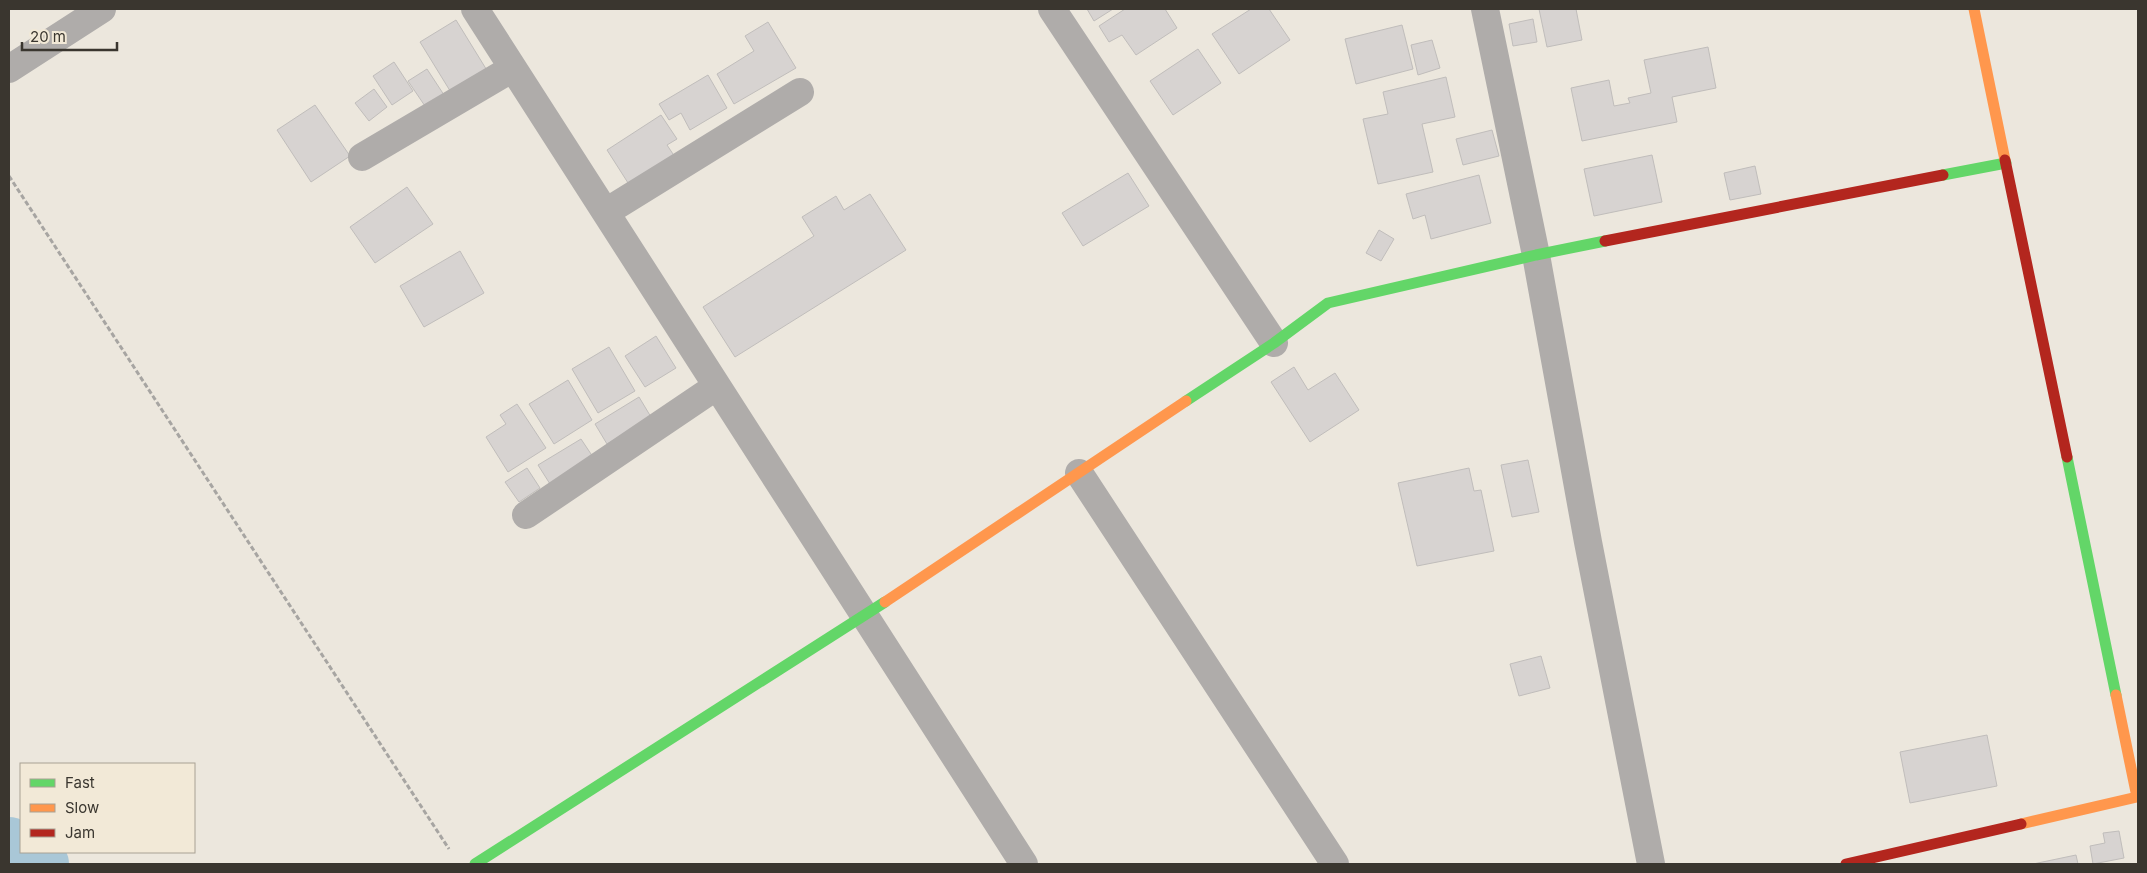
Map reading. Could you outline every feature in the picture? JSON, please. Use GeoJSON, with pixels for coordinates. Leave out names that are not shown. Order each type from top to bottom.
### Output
{"type":"FeatureCollection","features":[{"type":"Feature","properties":{"kind":"street"},"geometry":{"type":"LineString","coordinates":[[9,69],[102,9]]}},
{"type":"Feature","properties":{"kind":"street"},"geometry":{"type":"LineString","coordinates":[[475,9],[1024,864]]}},
{"type":"Feature","properties":{"kind":"street"},"geometry":{"type":"LineString","coordinates":[[1052,9],[1274,343]]}},
{"type":"Feature","properties":{"kind":"street"},"geometry":{"type":"LineString","coordinates":[[1485,9],[1536,255],[1588,542],[1651,864]]}},
{"type":"Feature","properties":{"kind":"street"},"geometry":{"type":"LineString","coordinates":[[1846,864],[2137,796],[1974,9]]}},
{"type":"Feature","properties":{"kind":"street"},"geometry":{"type":"LineString","coordinates":[[362,157],[513,68]]}},
{"type":"Feature","properties":{"kind":"street"},"geometry":{"type":"LineString","coordinates":[[606,212],[800,92]]}},
{"type":"Feature","properties":{"kind":"street"},"geometry":{"type":"LineString","coordinates":[[475,864],[864,616],[1274,343],[1328,304],[1536,255],[2006,163]]}},
{"type":"Feature","properties":{"kind":"street"},"geometry":{"type":"LineString","coordinates":[[526,514],[717,386]]}},
{"type":"Feature","properties":{"kind":"street"},"geometry":{"type":"LineString","coordinates":[[1079,473],[1335,864]]}},
{"type":"Feature","properties":{"kind":"path"},"geometry":{"type":"LineString","coordinates":[[9,176],[454,856]]}},
{"type":"Feature","properties":{"kind":"building"},"geometry":{"type":"Polygon","coordinates":[[[1087,9],[1113,9],[1094,21],[1087,9]]]}},
{"type":"Feature","properties":{"kind":"building"},"geometry":{"type":"Polygon","coordinates":[[[1125,9],[1165,9],[1177,28],[1136,55],[1122,35],[1109,42],[1099,26],[1125,9]]]}},
{"type":"Feature","properties":{"kind":"building"},"geometry":{"type":"Polygon","coordinates":[[[1251,9],[1269,9],[1290,40],[1239,74],[1212,34],[1251,9]]]}},
{"type":"Feature","properties":{"kind":"building"},"geometry":{"type":"Polygon","coordinates":[[[1539,9],[1576,9],[1582,40],[1547,47],[1539,9]]]}},
{"type":"Feature","properties":{"kind":"building"},"geometry":{"type":"Polygon","coordinates":[[[1533,19],[1537,42],[1513,46],[1509,24],[1533,19]]]}},
{"type":"Feature","properties":{"kind":"building"},"geometry":{"type":"Polygon","coordinates":[[[456,20],[488,72],[452,94],[420,42],[456,20]]]}},
{"type":"Feature","properties":{"kind":"building"},"geometry":{"type":"Polygon","coordinates":[[[768,22],[796,68],[734,104],[717,74],[754,51],[745,36],[768,22]]]}},
{"type":"Feature","properties":{"kind":"building"},"geometry":{"type":"Polygon","coordinates":[[[1402,25],[1413,69],[1356,84],[1345,39],[1402,25]]]}},
{"type":"Feature","properties":{"kind":"building"},"geometry":{"type":"Polygon","coordinates":[[[1432,40],[1440,68],[1418,75],[1411,45],[1432,40]]]}},
{"type":"Feature","properties":{"kind":"building"},"geometry":{"type":"Polygon","coordinates":[[[1708,47],[1716,88],[1672,97],[1677,122],[1582,141],[1571,88],[1609,80],[1614,106],[1630,103],[1628,98],[1651,93],[1644,60],[1708,47]]]}},
{"type":"Feature","properties":{"kind":"building"},"geometry":{"type":"Polygon","coordinates":[[[1198,49],[1221,83],[1173,115],[1150,81],[1198,49]]]}},
{"type":"Feature","properties":{"kind":"building"},"geometry":{"type":"Polygon","coordinates":[[[394,62],[413,91],[392,105],[373,76],[394,62]]]}},
{"type":"Feature","properties":{"kind":"building"},"geometry":{"type":"Polygon","coordinates":[[[427,69],[446,98],[427,109],[408,81],[427,69]]]}},
{"type":"Feature","properties":{"kind":"building"},"geometry":{"type":"Polygon","coordinates":[[[708,75],[727,108],[690,130],[681,113],[669,120],[659,104],[708,75]]]}},
{"type":"Feature","properties":{"kind":"building"},"geometry":{"type":"Polygon","coordinates":[[[1446,77],[1455,117],[1422,124],[1433,172],[1378,184],[1363,119],[1388,114],[1383,92],[1446,77]]]}},
{"type":"Feature","properties":{"kind":"building"},"geometry":{"type":"Polygon","coordinates":[[[374,89],[387,107],[369,121],[355,103],[374,89]]]}},
{"type":"Feature","properties":{"kind":"building"},"geometry":{"type":"Polygon","coordinates":[[[315,105],[350,156],[311,182],[277,130],[315,105]]]}},
{"type":"Feature","properties":{"kind":"building"},"geometry":{"type":"Polygon","coordinates":[[[661,115],[677,139],[667,145],[675,157],[630,186],[607,150],[661,115]]]}},
{"type":"Feature","properties":{"kind":"building"},"geometry":{"type":"Polygon","coordinates":[[[1492,130],[1499,156],[1463,165],[1456,139],[1492,130]]]}},
{"type":"Feature","properties":{"kind":"building"},"geometry":{"type":"Polygon","coordinates":[[[1652,155],[1662,202],[1594,216],[1584,169],[1652,155]]]}},
{"type":"Feature","properties":{"kind":"building"},"geometry":{"type":"Polygon","coordinates":[[[1755,166],[1761,194],[1730,200],[1724,173],[1755,166]]]}},
{"type":"Feature","properties":{"kind":"building"},"geometry":{"type":"Polygon","coordinates":[[[1128,173],[1149,206],[1083,246],[1062,213],[1128,173]]]}},
{"type":"Feature","properties":{"kind":"building"},"geometry":{"type":"Polygon","coordinates":[[[1479,175],[1491,223],[1431,239],[1425,215],[1413,219],[1406,194],[1479,175]]]}},
{"type":"Feature","properties":{"kind":"building"},"geometry":{"type":"Polygon","coordinates":[[[407,187],[433,224],[375,263],[350,227],[407,187]]]}},
{"type":"Feature","properties":{"kind":"building"},"geometry":{"type":"Polygon","coordinates":[[[870,194],[906,250],[735,357],[703,307],[814,236],[802,217],[836,196],[844,210],[870,194]]]}},
{"type":"Feature","properties":{"kind":"building"},"geometry":{"type":"Polygon","coordinates":[[[1379,230],[1394,239],[1381,261],[1366,253],[1379,230]]]}},
{"type":"Feature","properties":{"kind":"building"},"geometry":{"type":"Polygon","coordinates":[[[460,251],[484,293],[424,327],[400,286],[460,251]]]}},
{"type":"Feature","properties":{"kind":"building"},"geometry":{"type":"Polygon","coordinates":[[[656,336],[676,368],[645,387],[625,356],[656,336]]]}},
{"type":"Feature","properties":{"kind":"building"},"geometry":{"type":"Polygon","coordinates":[[[609,347],[635,391],[598,413],[572,369],[609,347]]]}},
{"type":"Feature","properties":{"kind":"building"},"geometry":{"type":"Polygon","coordinates":[[[1294,367],[1308,390],[1335,373],[1359,410],[1310,442],[1271,382],[1294,367]]]}},
{"type":"Feature","properties":{"kind":"building"},"geometry":{"type":"Polygon","coordinates":[[[568,380],[592,420],[554,444],[529,404],[568,380]]]}},
{"type":"Feature","properties":{"kind":"building"},"geometry":{"type":"Polygon","coordinates":[[[639,397],[651,417],[607,444],[595,424],[639,397]]]}},
{"type":"Feature","properties":{"kind":"building"},"geometry":{"type":"Polygon","coordinates":[[[517,404],[546,448],[508,472],[486,437],[506,424],[500,415],[517,404]]]}},
{"type":"Feature","properties":{"kind":"building"},"geometry":{"type":"Polygon","coordinates":[[[581,439],[593,457],[550,484],[538,465],[581,439]]]}},
{"type":"Feature","properties":{"kind":"building"},"geometry":{"type":"Polygon","coordinates":[[[1528,460],[1539,512],[1512,517],[1501,465],[1528,460]]]}},
{"type":"Feature","properties":{"kind":"building"},"geometry":{"type":"Polygon","coordinates":[[[527,468],[540,488],[519,502],[505,482],[527,468]]]}},
{"type":"Feature","properties":{"kind":"building"},"geometry":{"type":"Polygon","coordinates":[[[1469,468],[1474,491],[1481,490],[1494,551],[1417,566],[1398,483],[1469,468]]]}},
{"type":"Feature","properties":{"kind":"building"},"geometry":{"type":"Polygon","coordinates":[[[1541,656],[1550,688],[1519,696],[1510,664],[1541,656]]]}},
{"type":"Feature","properties":{"kind":"building"},"geometry":{"type":"Polygon","coordinates":[[[1987,735],[1997,786],[1910,803],[1900,752],[1987,735]]]}},
{"type":"Feature","properties":{"kind":"building"},"geometry":{"type":"Polygon","coordinates":[[[2119,831],[2124,858],[2093,864],[2090,846],[2105,843],[2103,833],[2119,831]]]}},
{"type":"Feature","properties":{"kind":"building"},"geometry":{"type":"Polygon","coordinates":[[[2076,855],[2078,864],[2033,864],[2076,855]]]}},
{"type":"Feature","properties":{"kind":"waterway"},"geometry":{"type":"LineString","coordinates":[[9,845],[20,852]]}},
{"type":"Feature","properties":{"kind":"waterway"},"geometry":{"type":"LineString","coordinates":[[22,853],[41,864]]}},
{"type":"Feature","properties":{"kind":"traffic: fast"},"geometry":{"type":"LineString","coordinates":[[1943,175],[2006,163]]}},
{"type":"Feature","properties":{"kind":"traffic: fast"},"geometry":{"type":"LineString","coordinates":[[1186,401],[1274,343],[1328,303],[1605,241]]}},
{"type":"Feature","properties":{"kind":"traffic: fast"},"geometry":{"type":"LineString","coordinates":[[2067,457],[2116,695]]}},
{"type":"Feature","properties":{"kind":"traffic: fast"},"geometry":{"type":"LineString","coordinates":[[475,864],[885,602]]}},
{"type":"Feature","properties":{"kind":"traffic: slow"},"geometry":{"type":"LineString","coordinates":[[1974,9],[2005,160]]}},
{"type":"Feature","properties":{"kind":"traffic: slow"},"geometry":{"type":"LineString","coordinates":[[885,602],[1186,401]]}},
{"type":"Feature","properties":{"kind":"traffic: slow"},"geometry":{"type":"LineString","coordinates":[[2021,824],[2137,797],[2116,695]]}},
{"type":"Feature","properties":{"kind":"traffic: jam"},"geometry":{"type":"LineString","coordinates":[[2005,160],[2067,457]]}},
{"type":"Feature","properties":{"kind":"traffic: jam"},"geometry":{"type":"LineString","coordinates":[[1605,241],[1943,175]]}},
{"type":"Feature","properties":{"kind":"traffic: jam"},"geometry":{"type":"LineString","coordinates":[[1846,864],[2021,824]]}}]}
